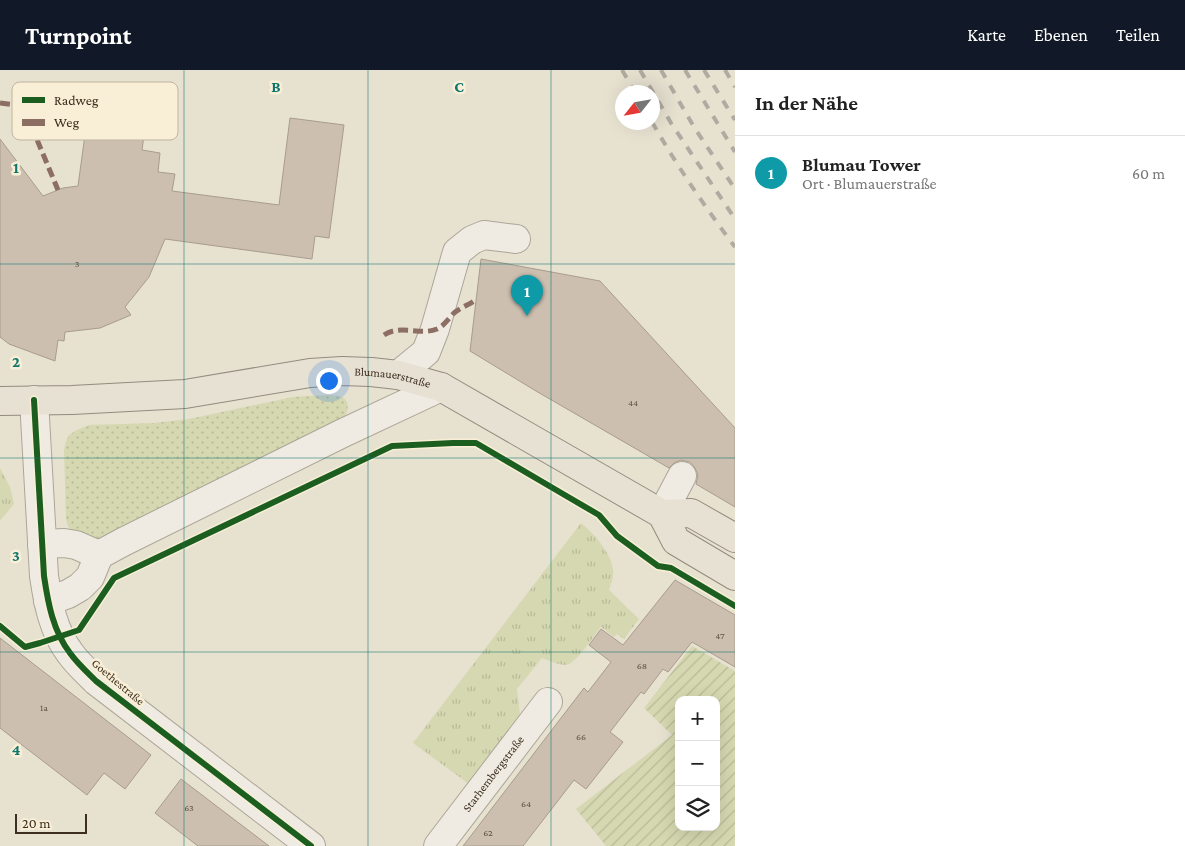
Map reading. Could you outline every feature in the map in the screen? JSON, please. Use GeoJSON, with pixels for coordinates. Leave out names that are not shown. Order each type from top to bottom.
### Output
{"type":"FeatureCollection","features":[{"type":"Feature","properties":{"kind":"main road","name":"Blumauerstraße"},"geometry":{"type":"LineString","coordinates":[[0,401],[185,394],[310,373],[351,371],[398,375],[441,387],[662,514]]}},
{"type":"Feature","properties":{"kind":"main road"},"geometry":{"type":"LineString","coordinates":[[735,538],[692,513],[662,514],[676,541],[735,576]]}},
{"type":"Feature","properties":{"kind":"street"},"geometry":{"type":"LineString","coordinates":[[398,375],[426,352],[435,330],[457,252],[472,240],[484,235],[516,239]]}},
{"type":"Feature","properties":{"kind":"street"},"geometry":{"type":"LineString","coordinates":[[48,601],[68,594],[80,587],[95,566],[123,542],[441,387]]}},
{"type":"Feature","properties":{"kind":"street","name":"Goethestraße"},"geometry":{"type":"LineString","coordinates":[[34,400],[44,576],[48,601],[60,637],[70,653],[96,681],[311,846]]}},
{"type":"Feature","properties":{"kind":"street"},"geometry":{"type":"LineString","coordinates":[[662,514],[682,476]]}},
{"type":"Feature","properties":{"kind":"street"},"geometry":{"type":"LineString","coordinates":[[42,544],[76,545],[95,566]]}},
{"type":"Feature","properties":{"kind":"street","name":"Starhembergstraße"},"geometry":{"type":"LineString","coordinates":[[438,846],[548,702]]}},
{"type":"Feature","properties":{"kind":"green space"},"geometry":{"type":"Polygon","coordinates":[[[339,396],[346,400],[348,409],[343,419],[99,540],[78,535],[70,529],[66,519],[64,450],[69,435],[77,430],[89,425],[154,423],[189,419],[293,397],[339,396]]]}},
{"type":"Feature","properties":{"kind":"green space"},"geometry":{"type":"Polygon","coordinates":[[[0,468],[10,487],[14,504],[0,521],[0,468]]]}},
{"type":"Feature","properties":{"kind":"green space"},"geometry":{"type":"Polygon","coordinates":[[[581,523],[606,550],[612,564],[613,573],[609,590],[639,619],[624,639],[617,634],[614,637],[601,627],[580,655],[566,665],[542,658],[517,689],[521,723],[473,787],[413,743],[581,523]]]}},
{"type":"Feature","properties":{"kind":"green space"},"geometry":{"type":"Polygon","coordinates":[[[692,646],[735,671],[735,846],[606,846],[576,809],[672,735],[644,708],[692,646]]]}},
{"type":"Feature","properties":{"kind":"building"},"geometry":{"type":"Polygon","coordinates":[[[290,118],[344,125],[329,238],[315,236],[312,259],[165,239],[149,277],[125,307],[131,315],[100,328],[65,332],[64,341],[58,340],[55,361],[9,344],[0,337],[0,139],[43,196],[63,188],[78,186],[84,140],[143,140],[142,150],[160,153],[158,172],[175,174],[172,191],[279,205],[290,118]]]}},
{"type":"Feature","properties":{"kind":"building"},"geometry":{"type":"Polygon","coordinates":[[[481,259],[600,281],[735,428],[735,507],[696,484],[698,475],[690,462],[681,460],[669,468],[470,351],[481,259]]]}},
{"type":"Feature","properties":{"kind":"building"},"geometry":{"type":"Polygon","coordinates":[[[675,580],[735,615],[735,667],[692,642],[668,672],[663,669],[644,694],[641,692],[610,732],[623,742],[586,789],[574,780],[523,846],[463,846],[584,688],[588,692],[611,662],[589,645],[601,629],[623,645],[675,580]]]}},
{"type":"Feature","properties":{"kind":"building"},"geometry":{"type":"Polygon","coordinates":[[[0,638],[151,755],[125,789],[104,773],[87,795],[0,728],[0,638]]]}},
{"type":"Feature","properties":{"kind":"building"},"geometry":{"type":"Polygon","coordinates":[[[181,779],[269,846],[198,846],[155,813],[181,779]]]}},
{"type":"Feature","properties":{"kind":"railway"},"geometry":{"type":"LineString","coordinates":[[622,70],[631,85]]}},
{"type":"Feature","properties":{"kind":"railway"},"geometry":{"type":"LineString","coordinates":[[640,70],[671,123],[735,219]]}},
{"type":"Feature","properties":{"kind":"railway"},"geometry":{"type":"LineString","coordinates":[[661,70],[694,127],[735,189]]}},
{"type":"Feature","properties":{"kind":"railway"},"geometry":{"type":"LineString","coordinates":[[685,70],[735,152]]}},
{"type":"Feature","properties":{"kind":"railway"},"geometry":{"type":"LineString","coordinates":[[704,70],[735,120]]}},
{"type":"Feature","properties":{"kind":"railway"},"geometry":{"type":"LineString","coordinates":[[725,70],[735,87]]}},
{"type":"Feature","properties":{"kind":"railway"},"geometry":{"type":"LineString","coordinates":[[657,130],[692,186],[735,247]]}},
{"type":"Feature","properties":{"kind":"marked path"},"geometry":{"type":"LineString","coordinates":[[0,103],[12,105]]}},
{"type":"Feature","properties":{"kind":"marked path"},"geometry":{"type":"LineString","coordinates":[[37,140],[58,190]]}},
{"type":"Feature","properties":{"kind":"marked path"},"geometry":{"type":"LineString","coordinates":[[384,335],[397,330],[430,331],[437,329],[456,311],[474,301]]}},
{"type":"Feature","properties":{"kind":"cycle path"},"geometry":{"type":"LineString","coordinates":[[34,400],[44,576],[52,616],[64,644],[96,681],[311,846]]}},
{"type":"Feature","properties":{"kind":"cycle path"},"geometry":{"type":"LineString","coordinates":[[0,626],[25,647],[79,630],[114,578],[392,446],[453,443],[476,443],[599,515],[617,536],[658,566],[671,568],[735,606]]}},
{"type":"Feature","properties":{"kind":"place","name":"Blumau Tower"},"geometry":{"type":"Point","coordinates":[527,316]}}]}
